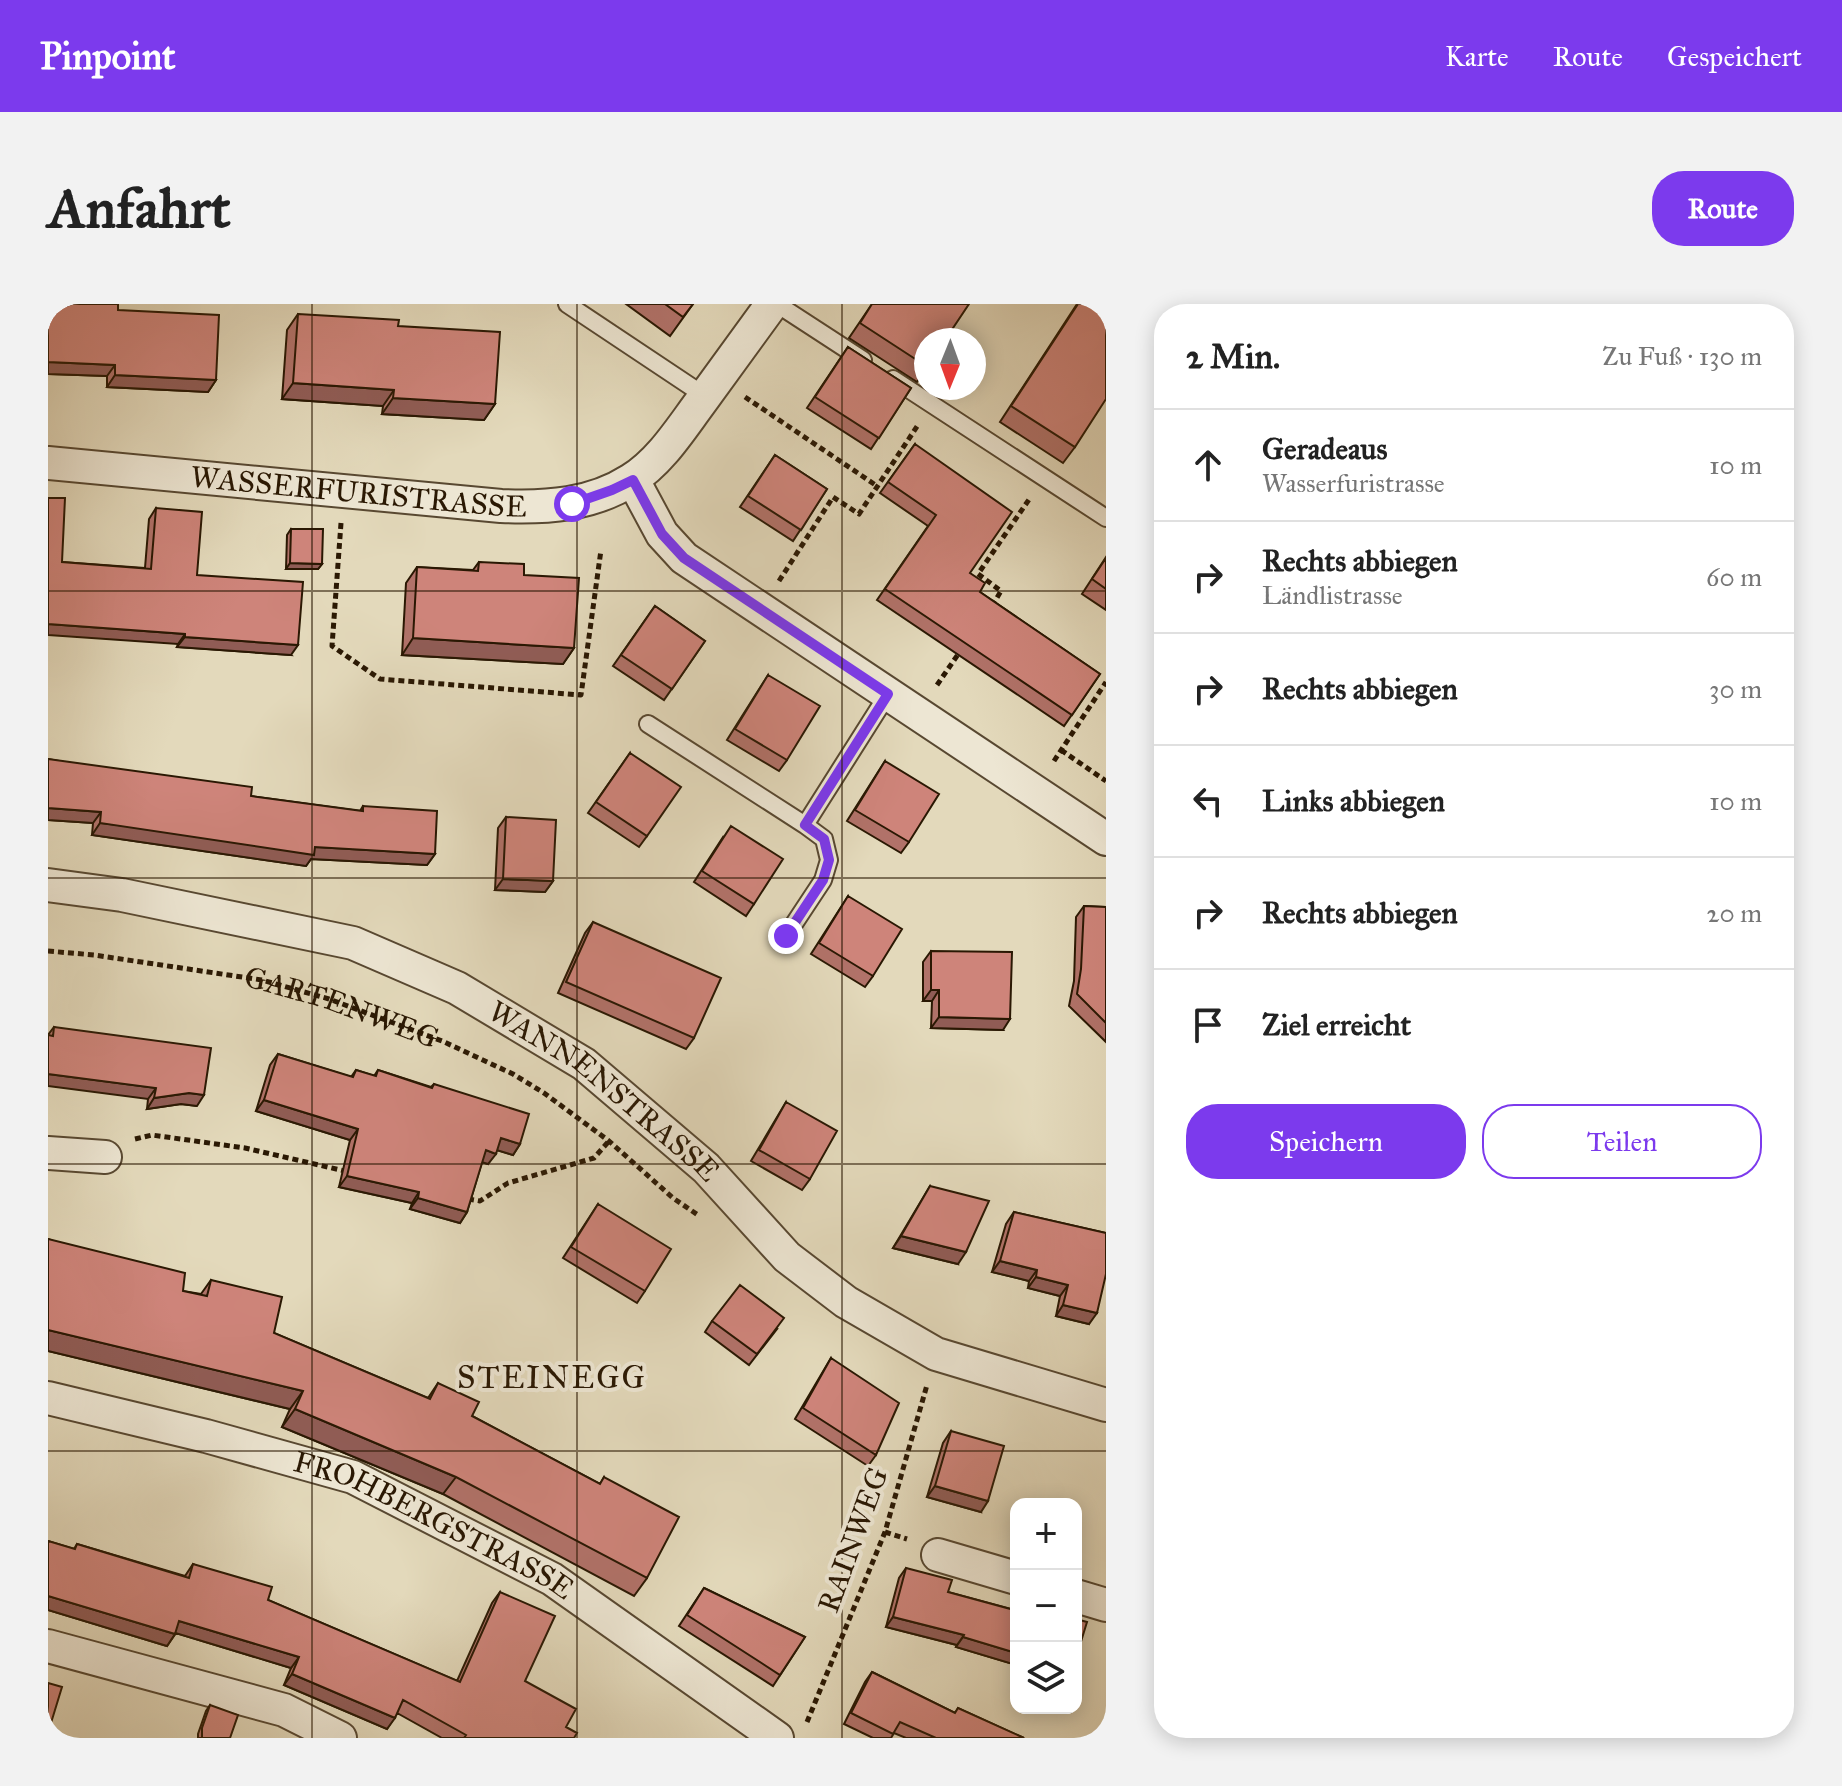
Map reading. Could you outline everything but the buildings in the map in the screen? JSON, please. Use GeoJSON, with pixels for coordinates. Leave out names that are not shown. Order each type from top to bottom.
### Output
{"type":"FeatureCollection","features":[{"type":"Feature","properties":{"kind":"street","name":"WASSERFURISTRASSE"},"geometry":{"type":"LineString","coordinates":[[48,463],[527,507],[572,504],[633,480],[660,455],[775,304]]}},
{"type":"Feature","properties":{"kind":"street"},"geometry":{"type":"LineString","coordinates":[[633,480],[671,547],[698,569],[1106,839]]}},
{"type":"Feature","properties":{"kind":"street","name":"WANNENSTRASSE"},"geometry":{"type":"LineString","coordinates":[[48,885],[122,895],[353,943],[457,988],[584,1064],[706,1168],[787,1257],[846,1302],[936,1354],[1106,1405]]}},
{"type":"Feature","properties":{"kind":"street"},"geometry":{"type":"LineString","coordinates":[[48,1153],[105,1157]]}},
{"type":"Feature","properties":{"kind":"street","name":"FROHBERGSTRASSE"},"geometry":{"type":"LineString","coordinates":[[48,1398],[206,1436],[353,1477],[552,1579],[792,1731]]}},
{"type":"Feature","properties":{"kind":"street"},"geometry":{"type":"LineString","coordinates":[[938,1555],[1010,1576]]}},
{"type":"Feature","properties":{"kind":"street"},"geometry":{"type":"LineString","coordinates":[[1082,1598],[1106,1605]]}},
{"type":"Feature","properties":{"kind":"street"},"geometry":{"type":"LineString","coordinates":[[48,1646],[284,1710],[340,1738]]}},
{"type":"Feature","properties":{"kind":"lane"},"geometry":{"type":"LineString","coordinates":[[567,304],[711,387]]}},
{"type":"Feature","properties":{"kind":"lane"},"geometry":{"type":"LineString","coordinates":[[775,304],[1106,518]]}},
{"type":"Feature","properties":{"kind":"lane"},"geometry":{"type":"LineString","coordinates":[[805,825],[888,694]]}},
{"type":"Feature","properties":{"kind":"lane"},"geometry":{"type":"LineString","coordinates":[[648,724],[824,839],[829,860],[823,880],[786,936]]}},
{"type":"Feature","properties":{"kind":"path"},"geometry":{"type":"LineString","coordinates":[[711,387],[877,486]]}},
{"type":"Feature","properties":{"kind":"path"},"geometry":{"type":"LineString","coordinates":[[761,609],[833,497],[859,514],[932,404]]}},
{"type":"Feature","properties":{"kind":"path"},"geometry":{"type":"LineString","coordinates":[[985,616],[1001,591],[978,574],[1044,478]]}},
{"type":"Feature","properties":{"kind":"path"},"geometry":{"type":"LineString","coordinates":[[343,491],[332,646],[380,679],[581,695],[601,550]]}},
{"type":"Feature","properties":{"kind":"path"},"geometry":{"type":"LineString","coordinates":[[918,714],[968,640]]}},
{"type":"Feature","properties":{"kind":"path"},"geometry":{"type":"LineString","coordinates":[[1035,792],[1106,682]]}},
{"type":"Feature","properties":{"kind":"path"},"geometry":{"type":"LineString","coordinates":[[1061,750],[1106,781]]}},
{"type":"Feature","properties":{"kind":"path","name":"GARTENWEG"},"geometry":{"type":"LineString","coordinates":[[48,951],[262,980],[329,999],[442,1041],[513,1074],[575,1114],[673,1198],[709,1222]]}},
{"type":"Feature","properties":{"kind":"path"},"geometry":{"type":"LineString","coordinates":[[105,1157],[111,1144],[152,1135],[245,1148],[362,1175]]}},
{"type":"Feature","properties":{"kind":"path"},"geometry":{"type":"LineString","coordinates":[[465,1198],[480,1201],[508,1183],[594,1158],[609,1141]]}},
{"type":"Feature","properties":{"kind":"path","name":"RAINWEG"},"geometry":{"type":"LineString","coordinates":[[792,1731],[810,1711],[885,1532],[936,1354]]}},
{"type":"Feature","properties":{"kind":"district","name":"STEINEGG"},"geometry":{"type":"Point","coordinates":[552,1377]}},
{"type":"Feature","properties":{"kind":"route"},"geometry":{"type":"LineString","coordinates":[[572,504],[633,480],[662,534],[684,558],[888,694],[805,825],[824,839],[829,860],[823,880],[786,936]]}}]}
